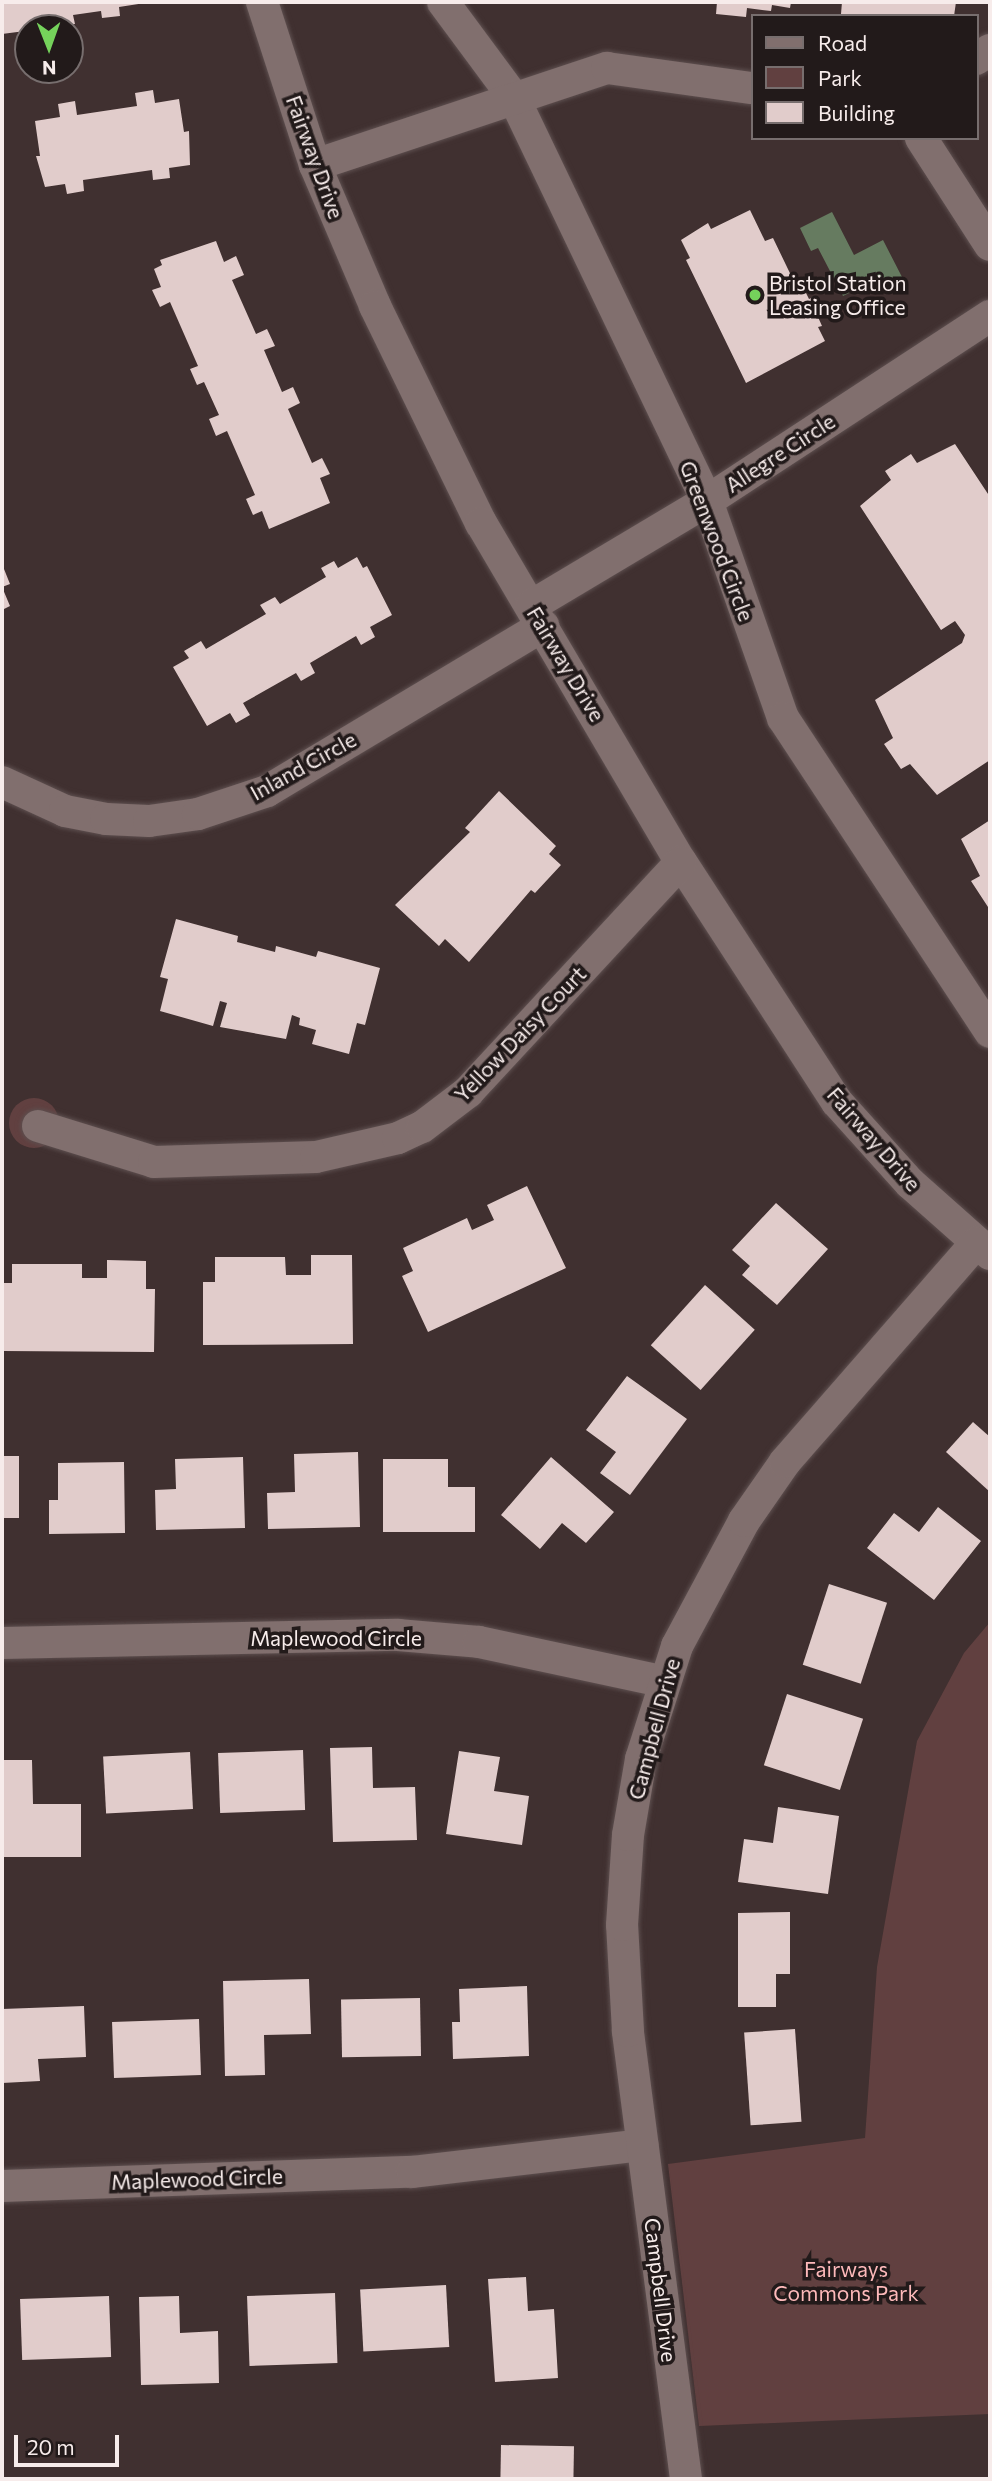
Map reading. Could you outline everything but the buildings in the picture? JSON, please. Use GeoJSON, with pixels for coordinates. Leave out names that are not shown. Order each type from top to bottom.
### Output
{"type":"FeatureCollection","features":[{"type":"Feature","properties":{"kind":"street","name":"Fairway Drive"},"geometry":{"type":"LineString","coordinates":[[262,2],[314,165],[429,422],[537,616],[681,862],[837,1102],[910,1183],[983,1249]]}},
{"type":"Feature","properties":{"kind":"street","name":"Greenwood Circle"},"geometry":{"type":"LineString","coordinates":[[443,2],[514,97],[707,501],[783,718],[990,1032]]}},
{"type":"Feature","properties":{"kind":"street"},"geometry":{"type":"LineString","coordinates":[[314,165],[607,68],[750,88]]}},
{"type":"Feature","properties":{"kind":"street"},"geometry":{"type":"LineString","coordinates":[[922,140],[990,245]]}},
{"type":"Feature","properties":{"kind":"street","name":"Allegre Circle"},"geometry":{"type":"LineString","coordinates":[[537,616],[990,316]]}},
{"type":"Feature","properties":{"kind":"street","name":"Inland Circle"},"geometry":{"type":"LineString","coordinates":[[2,782],[65,811],[106,819],[149,821],[198,814],[267,791],[537,616]]}},
{"type":"Feature","properties":{"kind":"street","name":"Yellow Daisy Court"},"geometry":{"type":"LineString","coordinates":[[38,1126],[154,1162],[316,1157],[398,1138],[422,1126],[468,1092],[681,862]]}},
{"type":"Feature","properties":{"kind":"street","name":"Campbell Drive"},"geometry":{"type":"LineString","coordinates":[[686,2479],[628,2031],[622,1925],[634,1801],[677,1646],[721,1559],[765,1491],[983,1249]]}},
{"type":"Feature","properties":{"kind":"street","name":"Maplewood Circle"},"geometry":{"type":"LineString","coordinates":[[2,1643],[398,1635],[479,1642],[665,1682]]}},
{"type":"Feature","properties":{"kind":"street","name":"Maplewood Circle"},"geometry":{"type":"LineString","coordinates":[[2,2186],[412,2172],[642,2145]]}},
{"type":"Feature","properties":{"kind":"green space"},"geometry":{"type":"Polygon","coordinates":[[[34,1098],[51,1106],[59,1123],[51,1140],[34,1148],[17,1140],[9,1123],[17,1106],[34,1098]]]}},
{"type":"Feature","properties":{"kind":"green space","name":"Fairways Commons Park"},"geometry":{"type":"Polygon","coordinates":[[[990,1622],[990,2414],[699,2426],[668,2164],[865,2138],[877,1967],[917,1741],[964,1653],[990,1622]]]}},
{"type":"Feature","properties":{"kind":"shaded area"},"geometry":{"type":"Polygon","coordinates":[[[832,212],[854,255],[883,240],[902,277],[879,287],[875,280],[843,296],[818,248],[811,251],[800,228],[832,212]]]}},
{"type":"Feature","properties":{"kind":"place","name":"Bristol Station Leasing Office"},"geometry":{"type":"Point","coordinates":[755,295]}}]}
